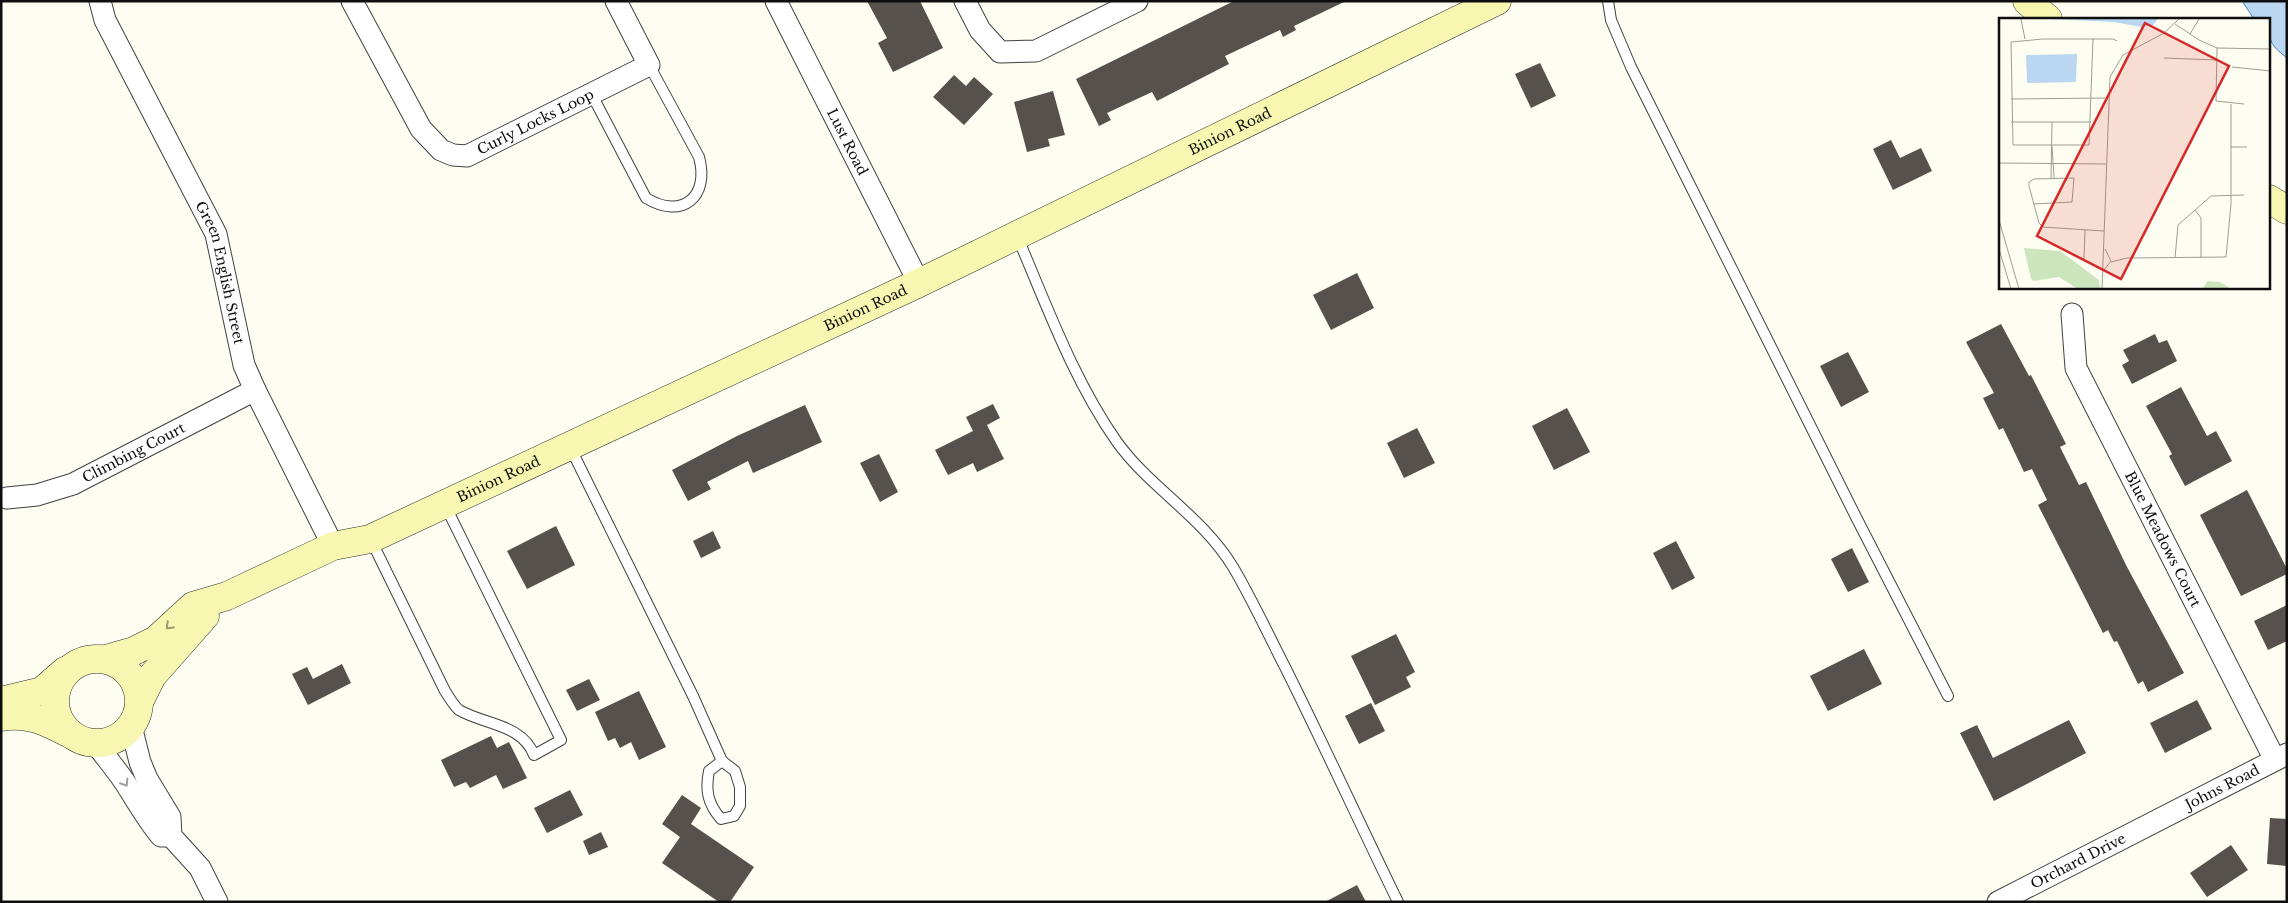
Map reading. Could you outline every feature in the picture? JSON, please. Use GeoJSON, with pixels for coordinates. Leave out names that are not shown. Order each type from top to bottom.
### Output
{"type":"FeatureCollection","features":[{"type":"Feature","properties":{"kind":"main road"},"geometry":{"type":"LineString","coordinates":[[2027,1],[2047,18]]}},
{"type":"Feature","properties":{"kind":"main road","name":"Binion Road"},"geometry":{"type":"LineString","coordinates":[[106,659],[134,652],[156,640],[193,606],[227,596],[333,546],[370,539],[919,282],[1486,4]]}},
{"type":"Feature","properties":{"kind":"main road"},"geometry":{"type":"LineString","coordinates":[[2270,200],[2287,210]]}},
{"type":"Feature","properties":{"kind":"main road","name":"Binion Road"},"geometry":{"type":"LineString","coordinates":[[140,700],[152,676],[172,651],[227,596]]}},
{"type":"Feature","properties":{"kind":"main road"},"geometry":{"type":"LineString","coordinates":[[1,701],[42,690],[78,662],[92,658],[106,659],[120,665],[130,674],[137,687],[140,700],[138,714],[132,726],[122,736],[110,742],[96,744],[82,741],[42,720],[16,714],[1,717]]}},
{"type":"Feature","properties":{"kind":"main road"},"geometry":{"type":"LineString","coordinates":[[66,670],[58,682],[54,696],[55,710],[61,724],[70,734]]}},
{"type":"Feature","properties":{"kind":"street","name":"Green English Street"},"geometry":{"type":"LineString","coordinates":[[100,1],[105,20],[216,234],[244,365],[333,546]]}},
{"type":"Feature","properties":{"kind":"street","name":"Curly Locks Loop"},"geometry":{"type":"LineString","coordinates":[[352,1],[421,129],[441,150],[453,155],[468,156],[480,151],[649,65]]}},
{"type":"Feature","properties":{"kind":"street"},"geometry":{"type":"LineString","coordinates":[[616,1],[649,65]]}},
{"type":"Feature","properties":{"kind":"street","name":"Lust Road"},"geometry":{"type":"LineString","coordinates":[[776,1],[919,282]]}},
{"type":"Feature","properties":{"kind":"street"},"geometry":{"type":"LineString","coordinates":[[965,1],[980,30],[1000,52],[1036,51],[1137,1]]}},
{"type":"Feature","properties":{"kind":"street","name":"Blue Meadows Court"},"geometry":{"type":"LineString","coordinates":[[2072,314],[2076,368],[2281,757]]}},
{"type":"Feature","properties":{"kind":"street","name":"Climbing Court"},"geometry":{"type":"LineString","coordinates":[[7,498],[37,495],[74,484],[255,390]]}},
{"type":"Feature","properties":{"kind":"street"},"geometry":{"type":"LineString","coordinates":[[132,726],[140,762],[147,779],[170,817],[172,836],[200,868],[217,902]]}},
{"type":"Feature","properties":{"kind":"street"},"geometry":{"type":"LineString","coordinates":[[96,744],[124,782],[152,826],[161,836],[172,836]]}},
{"type":"Feature","properties":{"kind":"street","name":"Johns Road"},"geometry":{"type":"LineString","coordinates":[[2157,820],[2281,757]]}},
{"type":"Feature","properties":{"kind":"street","name":"Orchard Drive"},"geometry":{"type":"LineString","coordinates":[[1998,902],[2157,820]]}},
{"type":"Feature","properties":{"kind":"lane"},"geometry":{"type":"LineString","coordinates":[[1608,1],[1611,20],[1636,76],[1857,519],[1948,696]]}},
{"type":"Feature","properties":{"kind":"lane"},"geometry":{"type":"LineString","coordinates":[[592,95],[646,198],[662,206],[679,206],[696,195],[702,182],[702,170],[699,157],[649,65]]}},
{"type":"Feature","properties":{"kind":"lane"},"geometry":{"type":"LineString","coordinates":[[1016,235],[1068,358],[1118,443],[1151,479],[1206,530],[1233,568],[1306,709],[1398,902]]}},
{"type":"Feature","properties":{"kind":"lane"},"geometry":{"type":"LineString","coordinates":[[569,446],[693,696],[722,762],[735,772],[740,787],[740,806],[734,816],[721,820],[712,809],[707,797],[707,781],[709,771],[722,762]]}},
{"type":"Feature","properties":{"kind":"lane"},"geometry":{"type":"LineString","coordinates":[[370,539],[445,691],[458,709],[519,734],[530,745],[534,755],[561,740],[445,504]]}},
{"type":"Feature","properties":{"kind":"water"},"geometry":{"type":"Polygon","coordinates":[[[2242,1],[2287,1],[2287,58],[2271,41],[2270,18],[2253,18],[2242,1]]]}},
{"type":"Feature","properties":{"kind":"building"},"geometry":{"type":"Polygon","coordinates":[[[867,1],[920,1],[943,48],[893,72],[878,43],[887,38],[867,1]]]}},
{"type":"Feature","properties":{"kind":"building"},"geometry":{"type":"Polygon","coordinates":[[[1234,1],[1346,1],[1294,26],[1296,30],[1283,37],[1280,30],[1225,56],[1229,64],[1157,101],[1152,92],[1107,113],[1111,120],[1099,126],[1076,79],[1234,1]]]}},
{"type":"Feature","properties":{"kind":"building"},"geometry":{"type":"Polygon","coordinates":[[[1540,63],[1556,96],[1531,108],[1515,74],[1540,63]]]}},
{"type":"Feature","properties":{"kind":"building"},"geometry":{"type":"Polygon","coordinates":[[[954,75],[966,86],[974,77],[993,94],[964,125],[933,97],[954,75]]]}},
{"type":"Feature","properties":{"kind":"building"},"geometry":{"type":"Polygon","coordinates":[[[1053,91],[1065,135],[1048,139],[1050,146],[1027,152],[1014,102],[1053,91]]]}},
{"type":"Feature","properties":{"kind":"building"},"geometry":{"type":"Polygon","coordinates":[[[1891,140],[1900,158],[1921,148],[1932,171],[1893,190],[1873,149],[1891,140]]]}},
{"type":"Feature","properties":{"kind":"building"},"geometry":{"type":"Polygon","coordinates":[[[1357,273],[1374,308],[1331,330],[1313,295],[1357,273]]]}},
{"type":"Feature","properties":{"kind":"building"},"geometry":{"type":"Polygon","coordinates":[[[2001,324],[2029,376],[2031,375],[2066,444],[2060,447],[2079,485],[2086,482],[2126,565],[2184,673],[2148,692],[2143,681],[2138,684],[2117,641],[2114,642],[2108,630],[2103,633],[2038,505],[2047,500],[2032,469],[2024,472],[2003,428],[1999,430],[1983,398],[1994,393],[1966,342],[2001,324]]]}},
{"type":"Feature","properties":{"kind":"building"},"geometry":{"type":"Polygon","coordinates":[[[2155,334],[2159,343],[2167,340],[2177,361],[2132,384],[2122,365],[2129,361],[2123,350],[2155,334]]]}},
{"type":"Feature","properties":{"kind":"building"},"geometry":{"type":"Polygon","coordinates":[[[1848,352],[1869,392],[1841,407],[1820,366],[1848,352]]]}},
{"type":"Feature","properties":{"kind":"building"},"geometry":{"type":"Polygon","coordinates":[[[2181,387],[2207,436],[2216,431],[2232,461],[2185,486],[2169,456],[2172,454],[2146,406],[2181,387]]]}},
{"type":"Feature","properties":{"kind":"building"},"geometry":{"type":"Polygon","coordinates":[[[993,404],[1000,418],[987,425],[1004,459],[977,472],[973,463],[948,475],[935,450],[973,431],[966,417],[993,404]]]}},
{"type":"Feature","properties":{"kind":"building"},"geometry":{"type":"Polygon","coordinates":[[[805,405],[822,442],[753,473],[748,461],[707,482],[711,489],[688,501],[672,470],[737,436],[805,405]]]}},
{"type":"Feature","properties":{"kind":"building"},"geometry":{"type":"Polygon","coordinates":[[[1567,408],[1590,452],[1554,470],[1532,426],[1567,408]]]}},
{"type":"Feature","properties":{"kind":"building"},"geometry":{"type":"Polygon","coordinates":[[[1417,428],[1435,463],[1404,478],[1387,443],[1417,428]]]}},
{"type":"Feature","properties":{"kind":"building"},"geometry":{"type":"Polygon","coordinates":[[[879,454],[898,492],[880,502],[860,463],[879,454]]]}},
{"type":"Feature","properties":{"kind":"building"},"geometry":{"type":"Polygon","coordinates":[[[2247,490],[2287,569],[2287,574],[2241,596],[2200,515],[2247,490]]]}},
{"type":"Feature","properties":{"kind":"building"},"geometry":{"type":"Polygon","coordinates":[[[556,526],[575,565],[527,589],[507,551],[556,526]]]}},
{"type":"Feature","properties":{"kind":"building"},"geometry":{"type":"Polygon","coordinates":[[[713,531],[721,548],[701,558],[693,541],[713,531]]]}},
{"type":"Feature","properties":{"kind":"building"},"geometry":{"type":"Polygon","coordinates":[[[1676,541],[1695,578],[1672,590],[1653,553],[1676,541]]]}},
{"type":"Feature","properties":{"kind":"building"},"geometry":{"type":"Polygon","coordinates":[[[1852,548],[1869,582],[1848,592],[1831,559],[1852,548]]]}},
{"type":"Feature","properties":{"kind":"building"},"geometry":{"type":"Polygon","coordinates":[[[2287,605],[2287,641],[2268,650],[2254,621],[2287,605]]]}},
{"type":"Feature","properties":{"kind":"building"},"geometry":{"type":"Polygon","coordinates":[[[1396,634],[1415,672],[1406,677],[1411,687],[1375,705],[1351,656],[1396,634]]]}},
{"type":"Feature","properties":{"kind":"building"},"geometry":{"type":"Polygon","coordinates":[[[1864,649],[1882,684],[1828,711],[1810,676],[1864,649]]]}},
{"type":"Feature","properties":{"kind":"building"},"geometry":{"type":"Polygon","coordinates":[[[342,664],[351,683],[308,705],[292,674],[307,667],[313,679],[342,664]]]}},
{"type":"Feature","properties":{"kind":"building"},"geometry":{"type":"Polygon","coordinates":[[[589,679],[600,700],[577,711],[566,690],[589,679]]]}},
{"type":"Feature","properties":{"kind":"building"},"geometry":{"type":"Polygon","coordinates":[[[639,691],[666,747],[639,760],[631,742],[620,748],[615,738],[608,741],[595,712],[639,691]]]}},
{"type":"Feature","properties":{"kind":"building"},"geometry":{"type":"Polygon","coordinates":[[[2197,700],[2212,729],[2165,753],[2150,723],[2197,700]]]}},
{"type":"Feature","properties":{"kind":"building"},"geometry":{"type":"Polygon","coordinates":[[[1371,703],[1385,731],[1359,744],[1345,716],[1371,703]]]}},
{"type":"Feature","properties":{"kind":"building"},"geometry":{"type":"Polygon","coordinates":[[[2069,720],[2086,753],[1994,801],[1960,733],[1977,725],[1993,758],[2069,720]]]}},
{"type":"Feature","properties":{"kind":"building"},"geometry":{"type":"Polygon","coordinates":[[[491,736],[497,748],[509,742],[527,778],[503,789],[496,775],[470,788],[466,782],[454,787],[441,760],[491,736]]]}},
{"type":"Feature","properties":{"kind":"building"},"geometry":{"type":"Polygon","coordinates":[[[570,790],[583,815],[547,833],[534,808],[570,790]]]}},
{"type":"Feature","properties":{"kind":"building"},"geometry":{"type":"Polygon","coordinates":[[[682,795],[701,808],[691,824],[754,867],[730,902],[719,902],[662,863],[680,837],[662,824],[682,795]]]}},
{"type":"Feature","properties":{"kind":"building"},"geometry":{"type":"Polygon","coordinates":[[[2270,818],[2287,819],[2287,866],[2267,864],[2270,818]]]}},
{"type":"Feature","properties":{"kind":"building"},"geometry":{"type":"Polygon","coordinates":[[[601,832],[608,847],[589,855],[583,841],[601,832]]]}},
{"type":"Feature","properties":{"kind":"building"},"geometry":{"type":"Polygon","coordinates":[[[2231,845],[2248,870],[2207,897],[2190,873],[2231,845]]]}},
{"type":"Feature","properties":{"kind":"building"},"geometry":{"type":"Polygon","coordinates":[[[1357,885],[1366,902],[1325,902],[1357,885]]]}}]}
